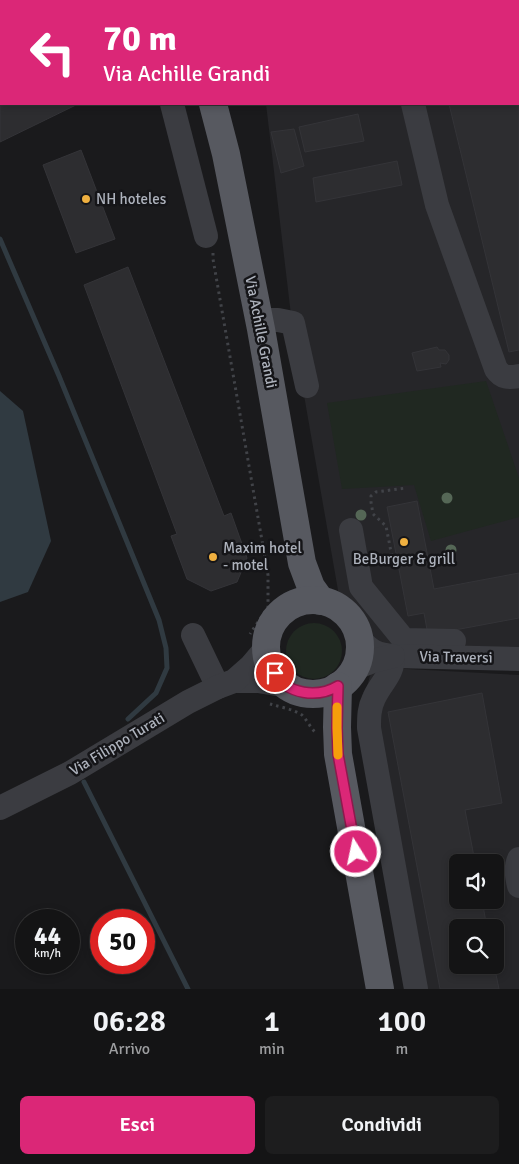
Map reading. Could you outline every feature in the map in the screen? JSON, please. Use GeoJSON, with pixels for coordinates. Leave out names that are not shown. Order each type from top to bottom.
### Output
{"type":"FeatureCollection","features":[{"type":"Feature","properties":{"kind":"main road","name":"Via Achille Grandi"},"geometry":{"type":"LineString","coordinates":[[213,105],[226,154],[260,320],[302,563],[311,587],[308,603]]}},
{"type":"Feature","properties":{"kind":"main road"},"geometry":{"type":"LineString","coordinates":[[338,754],[323,715],[299,690],[277,678],[267,653],[257,644],[269,634],[274,622],[283,612],[308,603],[333,605],[346,614],[355,626],[360,640],[359,656],[347,677],[337,728],[338,754],[380,989]]}},
{"type":"Feature","properties":{"kind":"main road"},"geometry":{"type":"LineString","coordinates":[[299,690],[324,692],[347,677]]}},
{"type":"Feature","properties":{"kind":"street"},"geometry":{"type":"LineString","coordinates":[[172,105],[212,242]]}},
{"type":"Feature","properties":{"kind":"street"},"geometry":{"type":"LineString","coordinates":[[412,105],[438,205],[496,369],[499,374],[506,377],[519,376]]}},
{"type":"Feature","properties":{"kind":"street"},"geometry":{"type":"LineString","coordinates":[[260,320],[278,320],[294,323],[307,386]]}},
{"type":"Feature","properties":{"kind":"street"},"geometry":{"type":"LineString","coordinates":[[351,530],[361,587],[404,640],[454,641]]}},
{"type":"Feature","properties":{"kind":"street"},"geometry":{"type":"LineString","coordinates":[[193,635],[226,684],[265,682],[299,690]]}},
{"type":"Feature","properties":{"kind":"street"},"geometry":{"type":"LineString","coordinates":[[360,640],[368,649],[377,654],[393,656]]}},
{"type":"Feature","properties":{"kind":"street","name":"Via Filippo Turati"},"geometry":{"type":"LineString","coordinates":[[0,808],[70,773],[176,708],[226,684],[251,666],[257,644]]}},
{"type":"Feature","properties":{"kind":"street"},"geometry":{"type":"LineString","coordinates":[[347,677],[373,661],[393,656]]}},
{"type":"Feature","properties":{"kind":"street"},"geometry":{"type":"LineString","coordinates":[[393,656],[391,671],[374,698],[369,713],[369,728],[416,989]]}},
{"type":"Feature","properties":{"kind":"street","name":"Via Traversi"},"geometry":{"type":"LineString","coordinates":[[393,656],[519,659]]}},
{"type":"Feature","properties":{"kind":"street"},"geometry":{"type":"LineString","coordinates":[[519,858],[517,870],[519,886]]}},
{"type":"Feature","properties":{"kind":"path"},"geometry":{"type":"LineString","coordinates":[[212,242],[213,259],[268,575],[268,607],[257,644]]}},
{"type":"Feature","properties":{"kind":"path"},"geometry":{"type":"LineString","coordinates":[[392,557],[386,526],[374,514],[371,496],[376,492],[406,488]]}},
{"type":"Feature","properties":{"kind":"shaded area"},"geometry":{"type":"Polygon","coordinates":[[[266,105],[519,105],[519,651],[386,650],[369,637],[357,609],[339,596],[293,332],[266,105]]]}},
{"type":"Feature","properties":{"kind":"shaded area"},"geometry":{"type":"Polygon","coordinates":[[[486,381],[519,478],[519,517],[431,541],[414,485],[342,489],[327,403],[486,381]]]}},
{"type":"Feature","properties":{"kind":"shaded area"},"geometry":{"type":"Polygon","coordinates":[[[0,391],[23,411],[51,541],[28,592],[0,602],[0,391]]]}},
{"type":"Feature","properties":{"kind":"shaded area"},"geometry":{"type":"Polygon","coordinates":[[[308,623],[320,623],[330,627],[338,635],[342,651],[338,667],[330,675],[320,679],[308,679],[298,675],[290,667],[286,657],[286,645],[290,635],[298,627],[308,623]]]}},
{"type":"Feature","properties":{"kind":"shaded area"},"geometry":{"type":"Polygon","coordinates":[[[389,668],[519,675],[519,989],[414,989],[361,709],[371,672],[389,668]]]}},
{"type":"Feature","properties":{"kind":"building"},"geometry":{"type":"Polygon","coordinates":[[[0,105],[76,105],[0,142],[0,105]]]}},
{"type":"Feature","properties":{"kind":"building"},"geometry":{"type":"Polygon","coordinates":[[[449,105],[519,105],[519,350],[509,352],[449,105]]]}},
{"type":"Feature","properties":{"kind":"building"},"geometry":{"type":"Polygon","coordinates":[[[358,114],[364,141],[305,152],[299,127],[358,114]]]}},
{"type":"Feature","properties":{"kind":"building"},"geometry":{"type":"Polygon","coordinates":[[[294,129],[304,166],[281,173],[271,132],[294,129]]]}},
{"type":"Feature","properties":{"kind":"building"},"geometry":{"type":"Polygon","coordinates":[[[81,150],[115,239],[76,253],[43,165],[81,150]]]}},
{"type":"Feature","properties":{"kind":"building"},"geometry":{"type":"Polygon","coordinates":[[[397,161],[402,185],[316,202],[313,178],[397,161]]]}},
{"type":"Feature","properties":{"kind":"building"},"geometry":{"type":"Polygon","coordinates":[[[128,267],[224,516],[231,513],[247,558],[237,582],[211,591],[187,579],[171,536],[177,534],[84,285],[128,267]]]}},
{"type":"Feature","properties":{"kind":"building"},"geometry":{"type":"Polygon","coordinates":[[[437,347],[439,350],[445,350],[449,355],[449,360],[446,364],[440,363],[441,367],[417,371],[412,353],[437,347]]]}},
{"type":"Feature","properties":{"kind":"building"},"geometry":{"type":"Polygon","coordinates":[[[417,501],[434,589],[519,573],[519,618],[428,635],[424,613],[408,616],[387,507],[417,501]]]}},
{"type":"Feature","properties":{"kind":"building"},"geometry":{"type":"Polygon","coordinates":[[[482,693],[502,803],[465,810],[473,854],[449,854],[449,909],[484,909],[485,919],[449,919],[449,974],[496,974],[499,989],[440,989],[388,712],[482,693]]]}},
{"type":"Feature","properties":{"kind":"waterway"},"geometry":{"type":"LineString","coordinates":[[0,239],[59,376],[159,620],[166,648],[167,668],[156,693],[128,719]]}},
{"type":"Feature","properties":{"kind":"waterway"},"geometry":{"type":"LineString","coordinates":[[84,782],[188,989]]}},
{"type":"Feature","properties":{"kind":"slow traffic"},"geometry":{"type":"LineString","coordinates":[[337,707],[338,755]]}},
{"type":"Feature","properties":{"kind":"place","name":"NH hoteles"},"geometry":{"type":"Point","coordinates":[86,199]}},
{"type":"Feature","properties":{"kind":"place","name":"BeBurger & grill"},"geometry":{"type":"Point","coordinates":[404,542]}},
{"type":"Feature","properties":{"kind":"place","name":"Maxim hotel - motel"},"geometry":{"type":"Point","coordinates":[213,557]}},
{"type":"Feature","properties":{"kind":"route"},"geometry":{"type":"LineString","coordinates":[[275,673],[277,678],[283,683],[304,692],[316,694],[332,690],[338,686],[338,754],[356,852]]}}]}
